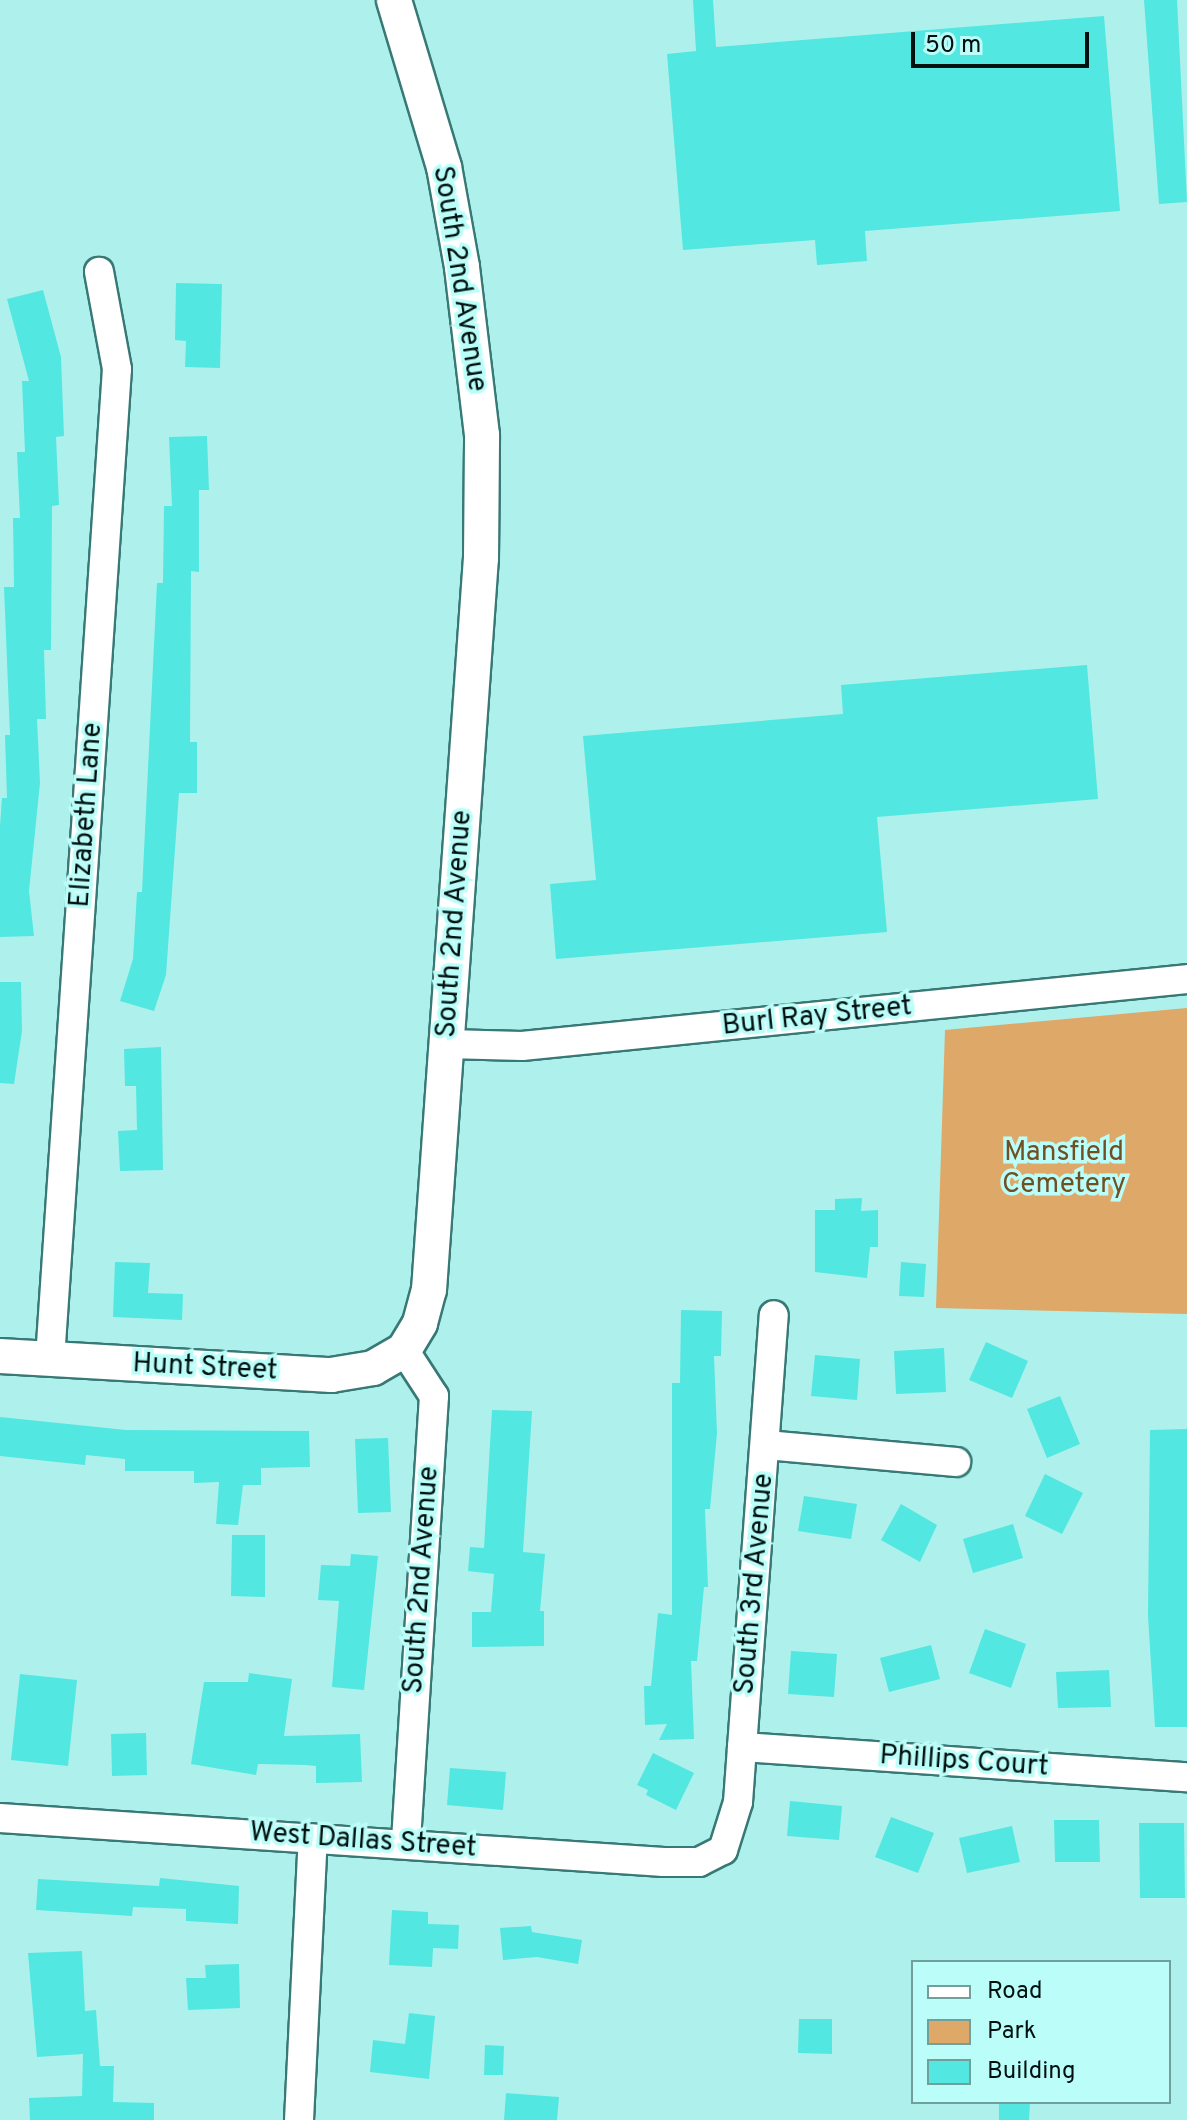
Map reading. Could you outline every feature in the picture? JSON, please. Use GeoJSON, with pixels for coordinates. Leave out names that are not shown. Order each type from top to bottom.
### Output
{"type":"FeatureCollection","features":[{"type":"Feature","properties":{"kind":"street","name":"South 2nd Avenue"},"geometry":{"type":"LineString","coordinates":[[394,0],[444,167],[462,267],[482,435],[481,558],[429,1290],[420,1323],[404,1350],[434,1396],[406,1843]]}},
{"type":"Feature","properties":{"kind":"street","name":"Elizabeth Lane"},"geometry":{"type":"LineString","coordinates":[[50,1359],[117,369],[99,272]]}},
{"type":"Feature","properties":{"kind":"street","name":"Burl Ray Street"},"geometry":{"type":"LineString","coordinates":[[447,1044],[522,1046],[1187,979]]}},
{"type":"Feature","properties":{"kind":"street","name":"South 3rd Avenue"},"geometry":{"type":"LineString","coordinates":[[723,1850],[733,1826],[742,1747],[774,1315]]}},
{"type":"Feature","properties":{"kind":"street","name":"Hunt Street"},"geometry":{"type":"LineString","coordinates":[[0,1356],[331,1375],[373,1368],[404,1350]]}},
{"type":"Feature","properties":{"kind":"street"},"geometry":{"type":"LineString","coordinates":[[766,1445],[956,1462]]}},
{"type":"Feature","properties":{"kind":"street","name":"Phillips Court"},"geometry":{"type":"LineString","coordinates":[[742,1747],[1187,1777]]}},
{"type":"Feature","properties":{"kind":"street","name":"West Dallas Street"},"geometry":{"type":"LineString","coordinates":[[0,1818],[664,1862],[699,1862],[723,1850]]}},
{"type":"Feature","properties":{"kind":"street"},"geometry":{"type":"LineString","coordinates":[[299,2120],[313,1838]]}},
{"type":"Feature","properties":{"kind":"green space","name":"Mansfield Cemetery"},"geometry":{"type":"Polygon","coordinates":[[[1187,1008],[1187,1314],[936,1308],[945,1030],[1187,1008]]]}},
{"type":"Feature","properties":{"kind":"building"},"geometry":{"type":"Polygon","coordinates":[[[693,0],[713,0],[716,47],[1104,16],[1120,211],[865,231],[867,261],[817,265],[815,240],[683,250],[667,54],[696,51],[693,0]]]}},
{"type":"Feature","properties":{"kind":"building"},"geometry":{"type":"Polygon","coordinates":[[[1144,0],[1177,0],[1187,202],[1159,204],[1144,0]]]}},
{"type":"Feature","properties":{"kind":"building"},"geometry":{"type":"Polygon","coordinates":[[[176,283],[222,284],[220,368],[185,367],[186,341],[175,340],[176,283]]]}},
{"type":"Feature","properties":{"kind":"building"},"geometry":{"type":"Polygon","coordinates":[[[43,290],[61,357],[64,436],[56,437],[59,505],[52,506],[51,650],[44,650],[46,719],[37,719],[40,783],[29,891],[34,936],[0,937],[0,826],[2,798],[7,798],[5,735],[10,735],[4,587],[14,587],[13,518],[20,518],[17,452],[25,452],[22,381],[29,381],[7,299],[43,290]]]}},
{"type":"Feature","properties":{"kind":"building"},"geometry":{"type":"Polygon","coordinates":[[[207,436],[209,490],[199,490],[199,572],[191,571],[190,742],[197,742],[197,793],[179,793],[166,975],[154,1011],[120,1001],[133,959],[137,892],[142,892],[157,583],[163,583],[164,506],[172,506],[169,437],[207,436]]]}},
{"type":"Feature","properties":{"kind":"building"},"geometry":{"type":"Polygon","coordinates":[[[1087,665],[1098,799],[877,817],[887,932],[556,959],[550,884],[596,880],[583,736],[843,714],[841,685],[1087,665]]]}},
{"type":"Feature","properties":{"kind":"building"},"geometry":{"type":"Polygon","coordinates":[[[0,982],[21,982],[22,1031],[14,1084],[0,1083],[0,982]]]}},
{"type":"Feature","properties":{"kind":"building"},"geometry":{"type":"Polygon","coordinates":[[[161,1047],[163,1170],[120,1171],[118,1131],[137,1130],[136,1086],[125,1086],[124,1049],[161,1047]]]}},
{"type":"Feature","properties":{"kind":"building"},"geometry":{"type":"Polygon","coordinates":[[[862,1198],[861,1211],[878,1210],[878,1247],[870,1247],[867,1278],[815,1272],[815,1210],[835,1210],[835,1199],[862,1198]]]}},
{"type":"Feature","properties":{"kind":"building"},"geometry":{"type":"Polygon","coordinates":[[[115,1262],[150,1263],[148,1293],[183,1294],[182,1320],[113,1317],[115,1262]]]}},
{"type":"Feature","properties":{"kind":"building"},"geometry":{"type":"Polygon","coordinates":[[[901,1262],[926,1264],[924,1297],[899,1296],[901,1262]]]}},
{"type":"Feature","properties":{"kind":"building"},"geometry":{"type":"Polygon","coordinates":[[[681,1310],[722,1311],[721,1356],[714,1356],[717,1433],[710,1509],[705,1509],[708,1587],[704,1587],[697,1661],[691,1661],[694,1739],[659,1740],[667,1724],[645,1725],[644,1686],[651,1686],[658,1613],[672,1615],[672,1383],[680,1383],[681,1310]]]}},
{"type":"Feature","properties":{"kind":"building"},"geometry":{"type":"Polygon","coordinates":[[[986,1342],[1028,1361],[1012,1398],[969,1380],[986,1342]]]}},
{"type":"Feature","properties":{"kind":"building"},"geometry":{"type":"Polygon","coordinates":[[[944,1348],[946,1392],[896,1394],[894,1351],[944,1348]]]}},
{"type":"Feature","properties":{"kind":"building"},"geometry":{"type":"Polygon","coordinates":[[[815,1355],[860,1359],[857,1400],[811,1396],[815,1355]]]}},
{"type":"Feature","properties":{"kind":"building"},"geometry":{"type":"Polygon","coordinates":[[[1060,1396],[1080,1444],[1047,1458],[1027,1409],[1060,1396]]]}},
{"type":"Feature","properties":{"kind":"building"},"geometry":{"type":"Polygon","coordinates":[[[492,1410],[532,1411],[523,1552],[545,1554],[540,1611],[544,1611],[544,1646],[472,1647],[472,1612],[491,1612],[494,1574],[468,1571],[470,1547],[484,1548],[492,1410]]]}},
{"type":"Feature","properties":{"kind":"building"},"geometry":{"type":"Polygon","coordinates":[[[0,1417],[126,1430],[309,1431],[310,1467],[261,1468],[261,1485],[243,1485],[238,1525],[216,1524],[219,1482],[194,1483],[194,1471],[125,1471],[125,1459],[86,1455],[85,1465],[0,1456],[0,1417]]]}},
{"type":"Feature","properties":{"kind":"building"},"geometry":{"type":"Polygon","coordinates":[[[1187,1429],[1187,1727],[1155,1727],[1148,1616],[1150,1430],[1187,1429]]]}},
{"type":"Feature","properties":{"kind":"building"},"geometry":{"type":"Polygon","coordinates":[[[388,1438],[391,1512],[358,1513],[355,1439],[388,1438]]]}},
{"type":"Feature","properties":{"kind":"building"},"geometry":{"type":"Polygon","coordinates":[[[1045,1474],[1083,1493],[1062,1534],[1025,1516],[1045,1474]]]}},
{"type":"Feature","properties":{"kind":"building"},"geometry":{"type":"Polygon","coordinates":[[[804,1496],[857,1504],[851,1539],[798,1531],[804,1496]]]}},
{"type":"Feature","properties":{"kind":"building"},"geometry":{"type":"Polygon","coordinates":[[[901,1504],[937,1525],[920,1562],[881,1540],[901,1504]]]}},
{"type":"Feature","properties":{"kind":"building"},"geometry":{"type":"Polygon","coordinates":[[[1013,1524],[1023,1558],[973,1573],[963,1539],[1013,1524]]]}},
{"type":"Feature","properties":{"kind":"building"},"geometry":{"type":"Polygon","coordinates":[[[232,1535],[265,1535],[265,1597],[231,1596],[232,1535]]]}},
{"type":"Feature","properties":{"kind":"building"},"geometry":{"type":"Polygon","coordinates":[[[351,1554],[378,1556],[364,1690],[332,1687],[339,1601],[318,1600],[321,1565],[350,1566],[351,1554]]]}},
{"type":"Feature","properties":{"kind":"building"},"geometry":{"type":"Polygon","coordinates":[[[985,1629],[1026,1644],[1011,1688],[969,1673],[985,1629]]]}},
{"type":"Feature","properties":{"kind":"building"},"geometry":{"type":"Polygon","coordinates":[[[931,1645],[940,1679],[889,1692],[880,1658],[931,1645]]]}},
{"type":"Feature","properties":{"kind":"building"},"geometry":{"type":"Polygon","coordinates":[[[791,1651],[837,1654],[834,1697],[788,1694],[791,1651]]]}},
{"type":"Feature","properties":{"kind":"building"},"geometry":{"type":"Polygon","coordinates":[[[1109,1670],[1111,1707],[1058,1708],[1056,1672],[1109,1670]]]}},
{"type":"Feature","properties":{"kind":"building"},"geometry":{"type":"Polygon","coordinates":[[[249,1673],[292,1679],[284,1736],[360,1734],[362,1782],[316,1783],[316,1766],[258,1764],[256,1775],[191,1764],[204,1682],[248,1682],[249,1673]]]}},
{"type":"Feature","properties":{"kind":"building"},"geometry":{"type":"Polygon","coordinates":[[[20,1674],[77,1680],[68,1766],[11,1760],[20,1674]]]}},
{"type":"Feature","properties":{"kind":"building"},"geometry":{"type":"Polygon","coordinates":[[[146,1733],[147,1775],[112,1776],[111,1734],[146,1733]]]}},
{"type":"Feature","properties":{"kind":"building"},"geometry":{"type":"Polygon","coordinates":[[[653,1753],[694,1773],[676,1810],[646,1795],[648,1790],[637,1785],[653,1753]]]}},
{"type":"Feature","properties":{"kind":"building"},"geometry":{"type":"Polygon","coordinates":[[[450,1768],[506,1772],[503,1810],[447,1805],[450,1768]]]}},
{"type":"Feature","properties":{"kind":"building"},"geometry":{"type":"Polygon","coordinates":[[[790,1801],[842,1806],[839,1840],[787,1836],[790,1801]]]}},
{"type":"Feature","properties":{"kind":"building"},"geometry":{"type":"Polygon","coordinates":[[[891,1817],[934,1833],[918,1873],[875,1857],[891,1817]]]}},
{"type":"Feature","properties":{"kind":"building"},"geometry":{"type":"Polygon","coordinates":[[[1054,1820],[1099,1820],[1100,1862],[1055,1862],[1054,1820]]]}},
{"type":"Feature","properties":{"kind":"building"},"geometry":{"type":"Polygon","coordinates":[[[1139,1823],[1184,1823],[1185,1898],[1140,1898],[1139,1823]]]}},
{"type":"Feature","properties":{"kind":"building"},"geometry":{"type":"Polygon","coordinates":[[[1012,1826],[1020,1862],[967,1873],[959,1838],[1012,1826]]]}},
{"type":"Feature","properties":{"kind":"building"},"geometry":{"type":"Polygon","coordinates":[[[160,1878],[239,1886],[238,1924],[186,1921],[186,1909],[133,1907],[132,1916],[36,1910],[38,1879],[159,1886],[160,1878]]]}},
{"type":"Feature","properties":{"kind":"building"},"geometry":{"type":"Polygon","coordinates":[[[392,1910],[428,1912],[428,1924],[459,1925],[458,1949],[433,1948],[432,1967],[389,1965],[392,1910]]]}},
{"type":"Feature","properties":{"kind":"building"},"geometry":{"type":"Polygon","coordinates":[[[531,1926],[532,1932],[582,1940],[578,1964],[537,1957],[503,1960],[500,1928],[531,1926]]]}},
{"type":"Feature","properties":{"kind":"building"},"geometry":{"type":"Polygon","coordinates":[[[82,1951],[85,2011],[96,2010],[100,2066],[114,2066],[113,2102],[154,2103],[154,2120],[30,2120],[29,2098],[82,2096],[83,2054],[37,2057],[28,1953],[82,1951]]]}},
{"type":"Feature","properties":{"kind":"building"},"geometry":{"type":"Polygon","coordinates":[[[239,1964],[240,2008],[188,2010],[186,1978],[206,1978],[205,1965],[239,1964]]]}},
{"type":"Feature","properties":{"kind":"building"},"geometry":{"type":"Polygon","coordinates":[[[409,2013],[435,2016],[429,2079],[370,2072],[373,2040],[405,2044],[409,2013]]]}},
{"type":"Feature","properties":{"kind":"building"},"geometry":{"type":"Polygon","coordinates":[[[799,2019],[832,2019],[832,2054],[798,2053],[799,2019]]]}},
{"type":"Feature","properties":{"kind":"building"},"geometry":{"type":"Polygon","coordinates":[[[485,2045],[504,2046],[503,2075],[484,2075],[485,2045]]]}},
{"type":"Feature","properties":{"kind":"building"},"geometry":{"type":"Polygon","coordinates":[[[506,2093],[559,2097],[557,2120],[504,2120],[506,2093]]]}},
{"type":"Feature","properties":{"kind":"building"},"geometry":{"type":"Polygon","coordinates":[[[999,2104],[1030,2104],[1029,2120],[999,2120],[999,2104]]]}}]}
